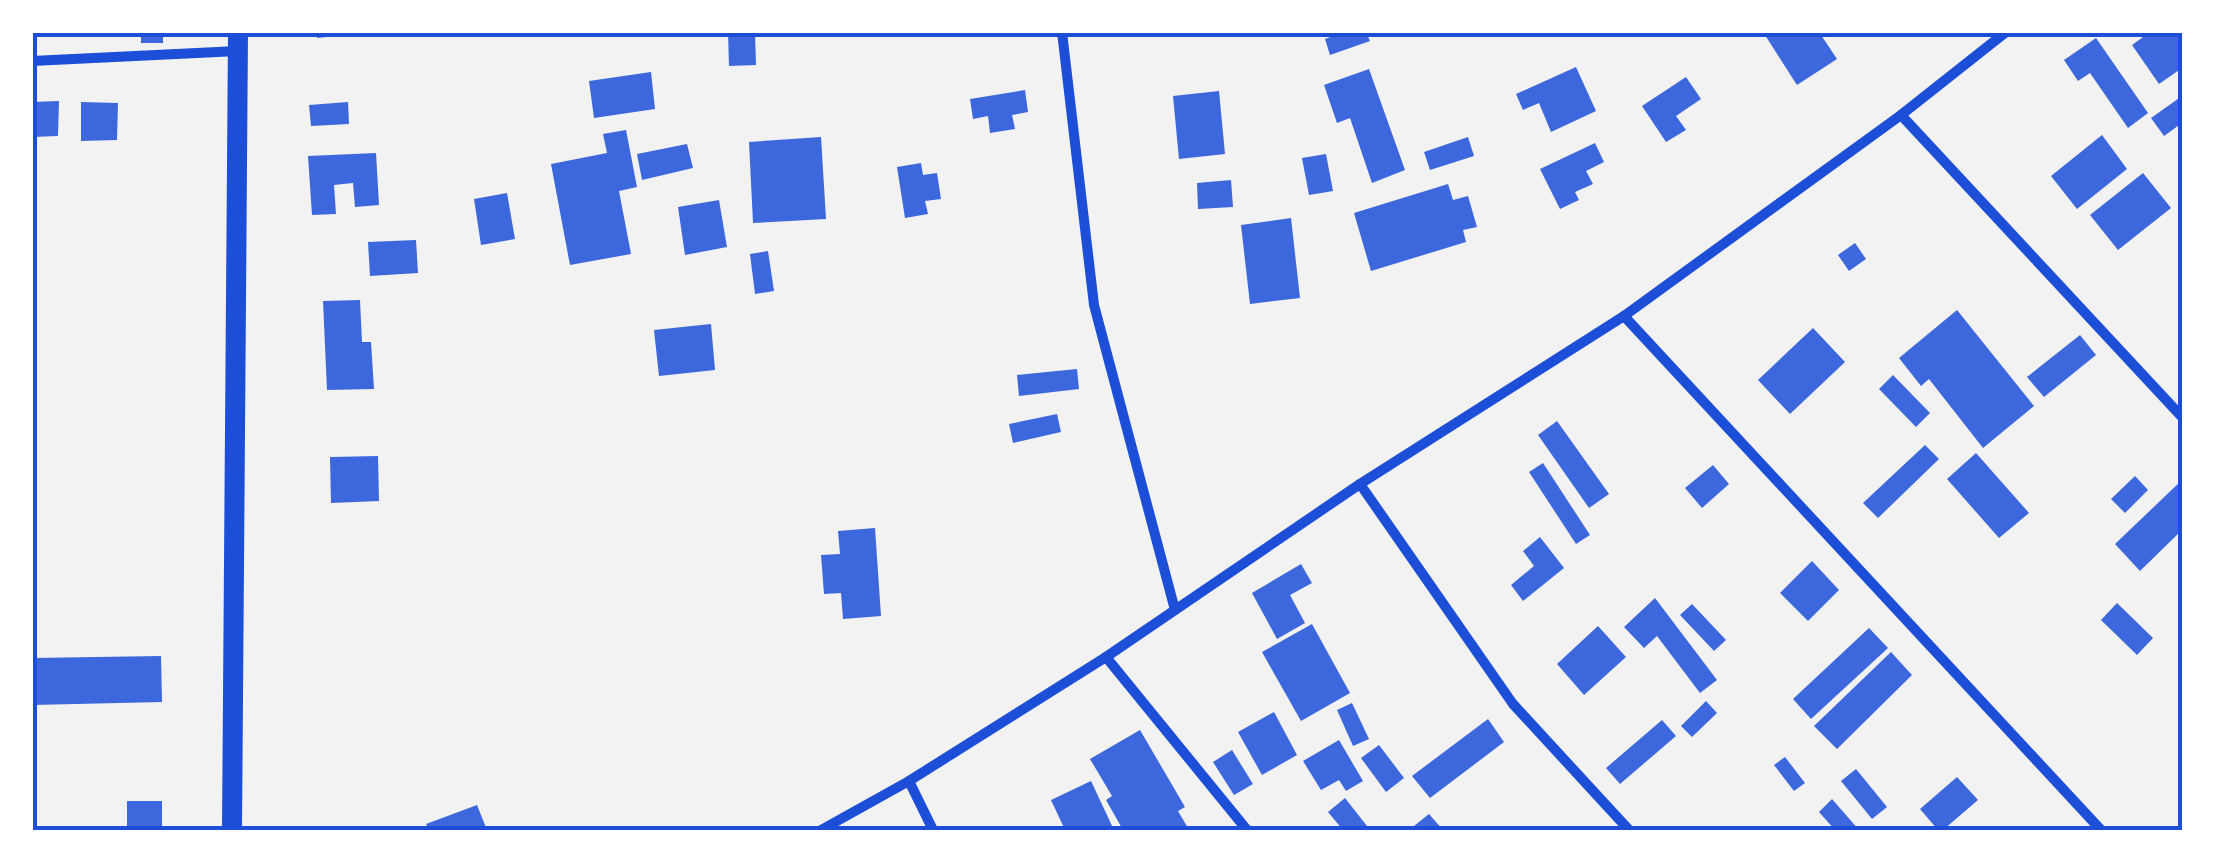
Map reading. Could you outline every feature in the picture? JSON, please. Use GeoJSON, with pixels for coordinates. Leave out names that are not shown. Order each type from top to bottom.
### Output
{"type":"FeatureCollection","features":[{"type":"Feature","properties":{"kind":"main road"},"geometry":{"type":"LineString","coordinates":[[232,830],[238,42]]}},
{"type":"Feature","properties":{"kind":"street"},"geometry":{"type":"LineString","coordinates":[[1062,32],[1094,305],[1175,610]]}},
{"type":"Feature","properties":{"kind":"street"},"geometry":{"type":"LineString","coordinates":[[822,830],[909,781],[1106,657],[1360,484],[1624,316],[1901,115],[2006,32]]}},
{"type":"Feature","properties":{"kind":"street"},"geometry":{"type":"LineString","coordinates":[[32,61],[238,42]]}},
{"type":"Feature","properties":{"kind":"street"},"geometry":{"type":"LineString","coordinates":[[1901,115],[2182,416]]}},
{"type":"Feature","properties":{"kind":"street"},"geometry":{"type":"LineString","coordinates":[[1624,316],[2102,830]]}},
{"type":"Feature","properties":{"kind":"street"},"geometry":{"type":"LineString","coordinates":[[1360,484],[1513,704],[1628,830]]}},
{"type":"Feature","properties":{"kind":"street"},"geometry":{"type":"LineString","coordinates":[[1106,657],[1246,830]]}},
{"type":"Feature","properties":{"kind":"street"},"geometry":{"type":"LineString","coordinates":[[909,781],[933,830]]}},
{"type":"Feature","properties":{"kind":"building"},"geometry":{"type":"Polygon","coordinates":[[[141,32],[163,32],[163,43],[141,43],[141,32]]]}},
{"type":"Feature","properties":{"kind":"building"},"geometry":{"type":"Polygon","coordinates":[[[317,32],[346,32],[346,35],[317,38],[317,32]]]}},
{"type":"Feature","properties":{"kind":"building"},"geometry":{"type":"Polygon","coordinates":[[[728,32],[755,32],[756,65],[729,66],[728,32]]]}},
{"type":"Feature","properties":{"kind":"building"},"geometry":{"type":"Polygon","coordinates":[[[1343,32],[1366,32],[1370,41],[1330,55],[1325,39],[1343,32]]]}},
{"type":"Feature","properties":{"kind":"building"},"geometry":{"type":"Polygon","coordinates":[[[1763,32],[1819,32],[1837,59],[1797,85],[1763,32]]]}},
{"type":"Feature","properties":{"kind":"building"},"geometry":{"type":"Polygon","coordinates":[[[2150,32],[2182,32],[2182,68],[2159,84],[2132,45],[2150,32]]]}},
{"type":"Feature","properties":{"kind":"building"},"geometry":{"type":"Polygon","coordinates":[[[2096,38],[2148,113],[2128,128],[2090,73],[2078,81],[2064,60],[2096,38]]]}},
{"type":"Feature","properties":{"kind":"building"},"geometry":{"type":"Polygon","coordinates":[[[1576,67],[1596,111],[1551,132],[1539,103],[1523,110],[1516,94],[1576,67]]]}},
{"type":"Feature","properties":{"kind":"building"},"geometry":{"type":"Polygon","coordinates":[[[1369,69],[1405,170],[1372,183],[1350,118],[1337,123],[1324,85],[1369,69]]]}},
{"type":"Feature","properties":{"kind":"building"},"geometry":{"type":"Polygon","coordinates":[[[651,72],[655,109],[594,118],[589,81],[651,72]]]}},
{"type":"Feature","properties":{"kind":"building"},"geometry":{"type":"Polygon","coordinates":[[[1686,77],[1701,99],[1676,116],[1686,130],[1666,142],[1642,106],[1686,77]]]}},
{"type":"Feature","properties":{"kind":"building"},"geometry":{"type":"Polygon","coordinates":[[[1025,90],[1028,112],[1012,115],[1015,129],[990,133],[988,116],[973,119],[970,99],[1025,90]]]}},
{"type":"Feature","properties":{"kind":"building"},"geometry":{"type":"Polygon","coordinates":[[[1219,91],[1225,154],[1179,159],[1173,96],[1219,91]]]}},
{"type":"Feature","properties":{"kind":"building"},"geometry":{"type":"Polygon","coordinates":[[[2182,96],[2182,123],[2164,136],[2151,118],[2182,96]]]}},
{"type":"Feature","properties":{"kind":"building"},"geometry":{"type":"Polygon","coordinates":[[[59,101],[58,136],[32,137],[32,102],[59,101]]]}},
{"type":"Feature","properties":{"kind":"building"},"geometry":{"type":"Polygon","coordinates":[[[81,102],[118,103],[117,140],[81,141],[81,102]]]}},
{"type":"Feature","properties":{"kind":"building"},"geometry":{"type":"Polygon","coordinates":[[[348,102],[349,124],[311,126],[309,105],[348,102]]]}},
{"type":"Feature","properties":{"kind":"building"},"geometry":{"type":"Polygon","coordinates":[[[626,130],[637,187],[619,191],[631,254],[570,265],[551,164],[607,153],[603,134],[626,130]]]}},
{"type":"Feature","properties":{"kind":"building"},"geometry":{"type":"Polygon","coordinates":[[[2102,135],[2127,169],[2077,209],[2051,176],[2102,135]]]}},
{"type":"Feature","properties":{"kind":"building"},"geometry":{"type":"Polygon","coordinates":[[[821,137],[826,219],[753,223],[749,142],[821,137]]]}},
{"type":"Feature","properties":{"kind":"building"},"geometry":{"type":"Polygon","coordinates":[[[1468,137],[1474,156],[1430,170],[1424,152],[1468,137]]]}},
{"type":"Feature","properties":{"kind":"building"},"geometry":{"type":"Polygon","coordinates":[[[1595,143],[1604,162],[1586,171],[1593,184],[1575,192],[1579,200],[1560,209],[1540,169],[1595,143]]]}},
{"type":"Feature","properties":{"kind":"building"},"geometry":{"type":"Polygon","coordinates":[[[687,144],[693,168],[642,180],[637,154],[687,144]]]}},
{"type":"Feature","properties":{"kind":"building"},"geometry":{"type":"Polygon","coordinates":[[[376,153],[379,205],[355,207],[353,183],[334,185],[336,214],[312,215],[308,156],[376,153]]]}},
{"type":"Feature","properties":{"kind":"building"},"geometry":{"type":"Polygon","coordinates":[[[1326,154],[1333,191],[1309,195],[1302,158],[1326,154]]]}},
{"type":"Feature","properties":{"kind":"building"},"geometry":{"type":"Polygon","coordinates":[[[921,163],[923,175],[937,173],[941,199],[925,201],[928,214],[905,218],[897,167],[921,163]]]}},
{"type":"Feature","properties":{"kind":"building"},"geometry":{"type":"Polygon","coordinates":[[[2143,173],[2171,208],[2118,250],[2090,215],[2143,173]]]}},
{"type":"Feature","properties":{"kind":"building"},"geometry":{"type":"Polygon","coordinates":[[[1231,180],[1233,207],[1198,209],[1197,183],[1231,180]]]}},
{"type":"Feature","properties":{"kind":"building"},"geometry":{"type":"Polygon","coordinates":[[[1448,184],[1453,200],[1468,196],[1477,227],[1463,230],[1466,242],[1371,271],[1354,213],[1448,184]]]}},
{"type":"Feature","properties":{"kind":"building"},"geometry":{"type":"Polygon","coordinates":[[[507,193],[515,239],[481,245],[474,199],[507,193]]]}},
{"type":"Feature","properties":{"kind":"building"},"geometry":{"type":"Polygon","coordinates":[[[719,200],[727,247],[685,255],[678,207],[719,200]]]}},
{"type":"Feature","properties":{"kind":"building"},"geometry":{"type":"Polygon","coordinates":[[[1291,218],[1300,298],[1250,304],[1241,225],[1291,218]]]}},
{"type":"Feature","properties":{"kind":"building"},"geometry":{"type":"Polygon","coordinates":[[[416,240],[418,273],[370,276],[368,242],[416,240]]]}},
{"type":"Feature","properties":{"kind":"building"},"geometry":{"type":"Polygon","coordinates":[[[1855,243],[1866,259],[1849,271],[1838,255],[1855,243]]]}},
{"type":"Feature","properties":{"kind":"building"},"geometry":{"type":"Polygon","coordinates":[[[768,251],[774,291],[755,294],[750,254],[768,251]]]}},
{"type":"Feature","properties":{"kind":"building"},"geometry":{"type":"Polygon","coordinates":[[[360,300],[362,342],[371,342],[374,389],[327,390],[323,301],[360,300]]]}},
{"type":"Feature","properties":{"kind":"building"},"geometry":{"type":"Polygon","coordinates":[[[1957,310],[2034,406],[1983,448],[1929,379],[1921,386],[1899,358],[1957,310]]]}},
{"type":"Feature","properties":{"kind":"building"},"geometry":{"type":"Polygon","coordinates":[[[711,324],[715,370],[659,376],[654,330],[711,324]]]}},
{"type":"Feature","properties":{"kind":"building"},"geometry":{"type":"Polygon","coordinates":[[[1813,328],[1845,362],[1790,414],[1758,380],[1813,328]]]}},
{"type":"Feature","properties":{"kind":"building"},"geometry":{"type":"Polygon","coordinates":[[[2080,335],[2096,355],[2044,397],[2027,377],[2080,335]]]}},
{"type":"Feature","properties":{"kind":"building"},"geometry":{"type":"Polygon","coordinates":[[[1077,369],[1079,389],[1019,396],[1017,375],[1077,369]]]}},
{"type":"Feature","properties":{"kind":"building"},"geometry":{"type":"Polygon","coordinates":[[[1893,375],[1930,413],[1916,427],[1879,389],[1893,375]]]}},
{"type":"Feature","properties":{"kind":"building"},"geometry":{"type":"Polygon","coordinates":[[[1057,414],[1061,432],[1013,443],[1009,424],[1057,414]]]}},
{"type":"Feature","properties":{"kind":"building"},"geometry":{"type":"Polygon","coordinates":[[[1557,421],[1609,494],[1589,508],[1538,435],[1557,421]]]}},
{"type":"Feature","properties":{"kind":"building"},"geometry":{"type":"Polygon","coordinates":[[[1925,445],[1939,459],[1878,518],[1863,503],[1925,445]]]}},
{"type":"Feature","properties":{"kind":"building"},"geometry":{"type":"Polygon","coordinates":[[[1976,453],[2029,513],[1999,538],[1947,479],[1976,453]]]}},
{"type":"Feature","properties":{"kind":"building"},"geometry":{"type":"Polygon","coordinates":[[[378,456],[379,501],[331,503],[330,457],[378,456]]]}},
{"type":"Feature","properties":{"kind":"building"},"geometry":{"type":"Polygon","coordinates":[[[1543,463],[1590,535],[1576,544],[1529,472],[1543,463]]]}},
{"type":"Feature","properties":{"kind":"building"},"geometry":{"type":"Polygon","coordinates":[[[1713,465],[1729,484],[1702,508],[1685,488],[1713,465]]]}},
{"type":"Feature","properties":{"kind":"building"},"geometry":{"type":"Polygon","coordinates":[[[2135,476],[2148,490],[2125,513],[2111,499],[2135,476]]]}},
{"type":"Feature","properties":{"kind":"building"},"geometry":{"type":"Polygon","coordinates":[[[2182,480],[2182,530],[2140,571],[2115,544],[2182,480]]]}},
{"type":"Feature","properties":{"kind":"building"},"geometry":{"type":"Polygon","coordinates":[[[875,528],[881,616],[843,619],[841,593],[824,594],[821,555],[840,554],[838,531],[875,528]]]}},
{"type":"Feature","properties":{"kind":"building"},"geometry":{"type":"Polygon","coordinates":[[[1540,537],[1564,568],[1523,601],[1511,585],[1534,566],[1523,551],[1540,537]]]}},
{"type":"Feature","properties":{"kind":"building"},"geometry":{"type":"Polygon","coordinates":[[[1812,561],[1839,590],[1808,621],[1780,593],[1812,561]]]}},
{"type":"Feature","properties":{"kind":"building"},"geometry":{"type":"Polygon","coordinates":[[[1301,564],[1312,583],[1290,595],[1305,623],[1277,639],[1252,593],[1301,564]]]}},
{"type":"Feature","properties":{"kind":"building"},"geometry":{"type":"Polygon","coordinates":[[[1655,598],[1717,680],[1700,693],[1657,636],[1644,648],[1624,627],[1655,598]]]}},
{"type":"Feature","properties":{"kind":"building"},"geometry":{"type":"Polygon","coordinates":[[[2117,603],[2153,638],[2137,655],[2101,620],[2117,603]]]}},
{"type":"Feature","properties":{"kind":"building"},"geometry":{"type":"Polygon","coordinates":[[[1692,604],[1726,640],[1714,651],[1680,615],[1692,604]]]}},
{"type":"Feature","properties":{"kind":"building"},"geometry":{"type":"Polygon","coordinates":[[[1312,624],[1350,693],[1301,721],[1262,652],[1312,624]]]}},
{"type":"Feature","properties":{"kind":"building"},"geometry":{"type":"Polygon","coordinates":[[[1598,626],[1626,657],[1584,695],[1557,664],[1598,626]]]}},
{"type":"Feature","properties":{"kind":"building"},"geometry":{"type":"Polygon","coordinates":[[[1869,628],[1888,648],[1811,719],[1793,699],[1869,628]]]}},
{"type":"Feature","properties":{"kind":"building"},"geometry":{"type":"Polygon","coordinates":[[[1891,652],[1912,675],[1837,749],[1814,726],[1891,652]]]}},
{"type":"Feature","properties":{"kind":"building"},"geometry":{"type":"Polygon","coordinates":[[[161,656],[162,702],[32,705],[32,658],[161,656]]]}},
{"type":"Feature","properties":{"kind":"building"},"geometry":{"type":"Polygon","coordinates":[[[1706,701],[1717,713],[1692,737],[1681,726],[1706,701]]]}},
{"type":"Feature","properties":{"kind":"building"},"geometry":{"type":"Polygon","coordinates":[[[1352,703],[1369,739],[1353,746],[1337,710],[1352,703]]]}},
{"type":"Feature","properties":{"kind":"building"},"geometry":{"type":"Polygon","coordinates":[[[1274,712],[1297,755],[1262,775],[1238,732],[1274,712]]]}},
{"type":"Feature","properties":{"kind":"building"},"geometry":{"type":"Polygon","coordinates":[[[1488,719],[1504,742],[1430,798],[1412,776],[1488,719]]]}},
{"type":"Feature","properties":{"kind":"building"},"geometry":{"type":"Polygon","coordinates":[[[1662,720],[1676,736],[1620,784],[1606,768],[1662,720]]]}},
{"type":"Feature","properties":{"kind":"building"},"geometry":{"type":"Polygon","coordinates":[[[1140,730],[1185,807],[1178,811],[1188,828],[1123,830],[1106,800],[1112,796],[1090,759],[1140,730]]]}},
{"type":"Feature","properties":{"kind":"building"},"geometry":{"type":"Polygon","coordinates":[[[1339,740],[1363,781],[1346,791],[1339,780],[1321,790],[1303,761],[1339,740]]]}},
{"type":"Feature","properties":{"kind":"building"},"geometry":{"type":"Polygon","coordinates":[[[1379,745],[1404,778],[1386,792],[1361,758],[1379,745]]]}},
{"type":"Feature","properties":{"kind":"building"},"geometry":{"type":"Polygon","coordinates":[[[1232,750],[1253,784],[1234,795],[1213,762],[1232,750]]]}},
{"type":"Feature","properties":{"kind":"building"},"geometry":{"type":"Polygon","coordinates":[[[1785,757],[1805,783],[1794,791],[1774,765],[1785,757]]]}},
{"type":"Feature","properties":{"kind":"building"},"geometry":{"type":"Polygon","coordinates":[[[1856,769],[1887,807],[1872,819],[1841,781],[1856,769]]]}},
{"type":"Feature","properties":{"kind":"building"},"geometry":{"type":"Polygon","coordinates":[[[1957,777],[1978,800],[1938,830],[1920,809],[1957,777]]]}},
{"type":"Feature","properties":{"kind":"building"},"geometry":{"type":"Polygon","coordinates":[[[1091,781],[1114,830],[1065,830],[1051,800],[1091,781]]]}},
{"type":"Feature","properties":{"kind":"building"},"geometry":{"type":"Polygon","coordinates":[[[1345,798],[1367,826],[1362,830],[1343,830],[1328,812],[1345,798]]]}},
{"type":"Feature","properties":{"kind":"building"},"geometry":{"type":"Polygon","coordinates":[[[1832,799],[1859,830],[1835,830],[1819,812],[1832,799]]]}},
{"type":"Feature","properties":{"kind":"building"},"geometry":{"type":"Polygon","coordinates":[[[127,801],[162,801],[162,830],[127,830],[127,801]]]}},
{"type":"Feature","properties":{"kind":"building"},"geometry":{"type":"Polygon","coordinates":[[[477,805],[487,830],[429,830],[426,824],[477,805]]]}},
{"type":"Feature","properties":{"kind":"building"},"geometry":{"type":"Polygon","coordinates":[[[1429,814],[1443,830],[1409,830],[1429,814]]]}}]}
